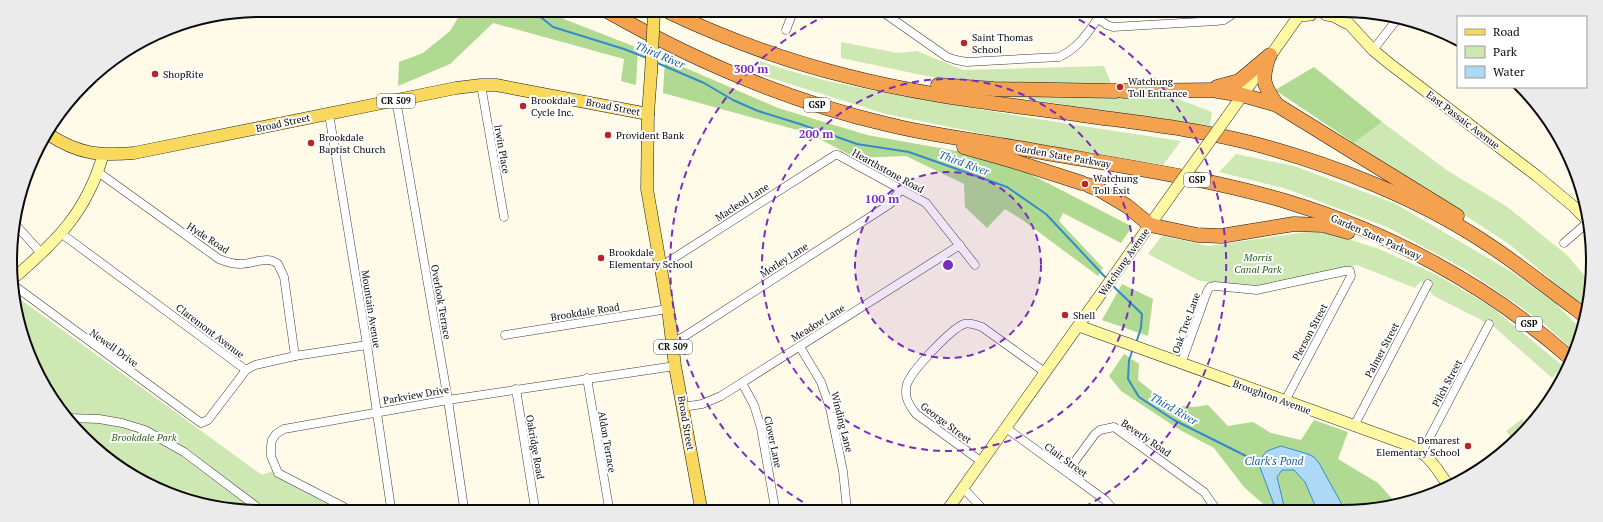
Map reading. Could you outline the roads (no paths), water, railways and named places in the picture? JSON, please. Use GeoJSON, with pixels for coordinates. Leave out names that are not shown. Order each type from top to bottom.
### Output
{"type":"FeatureCollection","features":[{"type":"Feature","properties":{"kind":"highway","name":"Garden State Parkway"},"geometry":{"type":"LineString","coordinates":[[615,17],[674,48],[747,80],[811,104],[888,125],[1154,172],[1262,195],[1327,215],[1409,250],[1448,271],[1486,294],[1523,320],[1567,355]]}},
{"type":"Feature","properties":{"kind":"highway"},"geometry":{"type":"LineString","coordinates":[[682,17],[759,49],[848,77],[938,94],[1163,126],[1252,143],[1297,156],[1341,171],[1424,208],[1486,243],[1580,312]]}},
{"type":"Feature","properties":{"kind":"highway"},"geometry":{"type":"LineString","coordinates":[[848,77],[994,89],[1120,91],[1203,89],[1229,85],[1239,81],[1270,55]]}},
{"type":"Feature","properties":{"kind":"highway"},"geometry":{"type":"LineString","coordinates":[[1270,55],[1263,78],[1266,91],[1277,105]]}},
{"type":"Feature","properties":{"kind":"highway"},"geometry":{"type":"LineString","coordinates":[[1203,89],[1242,95],[1277,105],[1452,213],[1473,228],[1486,243]]}},
{"type":"Feature","properties":{"kind":"highway"},"geometry":{"type":"LineString","coordinates":[[888,125],[1006,159],[1085,184],[1100,190],[1127,206],[1150,225],[1208,237],[1294,224],[1323,225],[1354,234],[1448,271]]}},
{"type":"Feature","properties":{"kind":"main road"},"geometry":{"type":"LineString","coordinates":[[648,114],[654,17]]}},
{"type":"Feature","properties":{"kind":"main road","name":"Watchung Avenue"},"geometry":{"type":"LineString","coordinates":[[951,505],[1298,17]]}},
{"type":"Feature","properties":{"kind":"main road"},"geometry":{"type":"LineString","coordinates":[[1332,17],[1344,21],[1352,27]]}},
{"type":"Feature","properties":{"kind":"main road","name":"East Passaic Avenue"},"geometry":{"type":"LineString","coordinates":[[1343,17],[1373,50],[1556,191],[1582,216]]}},
{"type":"Feature","properties":{"kind":"main road","name":"Broad Street"},"geometry":{"type":"LineString","coordinates":[[52,136],[69,146],[92,153],[103,155],[137,152],[456,88],[481,85],[512,88],[648,114],[647,189],[668,309],[675,366],[700,505]]}},
{"type":"Feature","properties":{"kind":"main road"},"geometry":{"type":"LineString","coordinates":[[18,275],[62,234],[85,200],[98,172],[103,155]]}},
{"type":"Feature","properties":{"kind":"main road","name":"Broughton Avenue"},"geometry":{"type":"LineString","coordinates":[[1079,326],[1285,402],[1411,446],[1422,452],[1430,459],[1445,482]]}},
{"type":"Feature","properties":{"kind":"street"},"geometry":{"type":"LineString","coordinates":[[786,30],[791,17]]}},
{"type":"Feature","properties":{"kind":"street"},"geometry":{"type":"LineString","coordinates":[[890,17],[947,57],[967,62],[1059,57],[1068,53],[1078,45],[1098,17]]}},
{"type":"Feature","properties":{"kind":"street"},"geometry":{"type":"LineString","coordinates":[[1100,17],[1107,26],[1112,27],[1209,22],[1224,20],[1228,17]]}},
{"type":"Feature","properties":{"kind":"street"},"geometry":{"type":"LineString","coordinates":[[1205,17],[1209,22]]}},
{"type":"Feature","properties":{"kind":"street"},"geometry":{"type":"LineString","coordinates":[[1373,50],[1394,23]]}},
{"type":"Feature","properties":{"kind":"street","name":"Irwin Place"},"geometry":{"type":"LineString","coordinates":[[481,85],[504,217]]}},
{"type":"Feature","properties":{"kind":"street","name":"Overlook Terrace"},"geometry":{"type":"LineString","coordinates":[[395,101],[398,111],[448,400],[464,505]]}},
{"type":"Feature","properties":{"kind":"street","name":"Mountain Avenue"},"geometry":{"type":"LineString","coordinates":[[329,114],[378,412],[391,505]]}},
{"type":"Feature","properties":{"kind":"street","name":"Macleod Lane"},"geometry":{"type":"LineString","coordinates":[[660,267],[835,155]]}},
{"type":"Feature","properties":{"kind":"street","name":"Hearthstone Road"},"geometry":{"type":"LineString","coordinates":[[835,155],[838,155],[926,203],[975,265]]}},
{"type":"Feature","properties":{"kind":"street","name":"Hyde Road"},"geometry":{"type":"LineString","coordinates":[[98,172],[219,259],[230,263],[241,264],[267,260],[278,264],[284,277],[295,356]]}},
{"type":"Feature","properties":{"kind":"street","name":"Morley Lane"},"geometry":{"type":"LineString","coordinates":[[673,342],[685,336],[890,204],[901,189]]}},
{"type":"Feature","properties":{"kind":"street"},"geometry":{"type":"LineString","coordinates":[[1564,243],[1583,226]]}},
{"type":"Feature","properties":{"kind":"street"},"geometry":{"type":"LineString","coordinates":[[19,229],[42,254]]}},
{"type":"Feature","properties":{"kind":"street","name":"Claremont Avenue"},"geometry":{"type":"LineString","coordinates":[[62,234],[246,370],[255,365],[295,356],[367,345]]}},
{"type":"Feature","properties":{"kind":"street","name":"Meadow Lane"},"geometry":{"type":"LineString","coordinates":[[683,407],[711,401],[742,383],[960,245]]}},
{"type":"Feature","properties":{"kind":"street","name":"Oak Tree Lane"},"geometry":{"type":"LineString","coordinates":[[1181,364],[1210,287],[1215,286],[1257,290],[1350,271]]}},
{"type":"Feature","properties":{"kind":"street","name":"Pierson Street"},"geometry":{"type":"LineString","coordinates":[[1285,402],[1351,276],[1350,271]]}},
{"type":"Feature","properties":{"kind":"street","name":"Palmer Street"},"geometry":{"type":"LineString","coordinates":[[1354,426],[1428,284]]}},
{"type":"Feature","properties":{"kind":"street","name":"Newell Drive"},"geometry":{"type":"LineString","coordinates":[[19,289],[201,423],[208,420],[246,370]]}},
{"type":"Feature","properties":{"kind":"street","name":"Brookdale Road"},"geometry":{"type":"LineString","coordinates":[[505,335],[668,309]]}},
{"type":"Feature","properties":{"kind":"street","name":"George Street"},"geometry":{"type":"LineString","coordinates":[[982,462],[916,414],[908,405],[906,394],[907,383],[924,359],[953,331],[964,324],[972,323],[982,327],[1046,373]]}},
{"type":"Feature","properties":{"kind":"street","name":"Pilch Street"},"geometry":{"type":"LineString","coordinates":[[1422,452],[1489,324]]}},
{"type":"Feature","properties":{"kind":"street","name":"Winding Lane"},"geometry":{"type":"LineString","coordinates":[[800,347],[821,382],[830,408],[843,471],[846,505]]}},
{"type":"Feature","properties":{"kind":"street","name":"Parkview Drive"},"geometry":{"type":"LineString","coordinates":[[340,505],[278,473],[271,456],[272,440],[276,434],[284,429],[448,400],[675,366]]}},
{"type":"Feature","properties":{"kind":"street","name":"Aldon Terrace"},"geometry":{"type":"LineString","coordinates":[[587,378],[608,505]]}},
{"type":"Feature","properties":{"kind":"street","name":"Clover Lane"},"geometry":{"type":"LineString","coordinates":[[742,383],[754,405],[761,428],[774,505]]}},
{"type":"Feature","properties":{"kind":"street","name":"Oakridge Road"},"geometry":{"type":"LineString","coordinates":[[516,389],[535,505]]}},
{"type":"Feature","properties":{"kind":"street"},"geometry":{"type":"LineString","coordinates":[[75,418],[99,419],[122,423],[145,430],[184,452],[254,505]]}},
{"type":"Feature","properties":{"kind":"street","name":"Beverly Road"},"geometry":{"type":"LineString","coordinates":[[1067,472],[1095,434],[1100,430],[1114,427],[1204,492],[1213,505]]}},
{"type":"Feature","properties":{"kind":"street","name":"Clair Street"},"geometry":{"type":"LineString","coordinates":[[1006,428],[1105,500],[1109,505]]}},
{"type":"Feature","properties":{"kind":"street"},"geometry":{"type":"LineString","coordinates":[[963,488],[979,505]]}},
{"type":"Feature","properties":{"kind":"water","name":"Clark's Pond"},"geometry":{"type":"Polygon","coordinates":[[[1281,446],[1314,457],[1319,463],[1342,505],[1315,505],[1305,482],[1294,470],[1282,470],[1277,477],[1284,505],[1274,505],[1258,462],[1267,451],[1281,446]]]}},
{"type":"Feature","properties":{"kind":"waterway","name":"Third River"},"geometry":{"type":"LineString","coordinates":[[540,17],[553,27],[624,49],[647,58]]}},
{"type":"Feature","properties":{"kind":"waterway","name":"Third River"},"geometry":{"type":"LineString","coordinates":[[655,62],[704,83],[733,100],[758,111],[857,144],[909,152],[1007,187],[1046,214],[1107,279]]}},
{"type":"Feature","properties":{"kind":"waterway","name":"Third River"},"geometry":{"type":"LineString","coordinates":[[1112,285],[1142,314],[1141,328],[1136,343]]}},
{"type":"Feature","properties":{"kind":"waterway","name":"Third River"},"geometry":{"type":"LineString","coordinates":[[1133,349],[1129,360],[1128,379],[1139,397],[1174,420],[1258,462]]}},
{"type":"Feature","properties":{"kind":"place","name":"Saint Thomas School"},"geometry":{"type":"Point","coordinates":[964,43]}},
{"type":"Feature","properties":{"kind":"place","name":"ShopRite"},"geometry":{"type":"Point","coordinates":[155,74]}},
{"type":"Feature","properties":{"kind":"place","name":"Watchung Toll Entrance"},"geometry":{"type":"Point","coordinates":[1120,87]}},
{"type":"Feature","properties":{"kind":"place","name":"Brookdale Cycle Inc."},"geometry":{"type":"Point","coordinates":[523,106]}},
{"type":"Feature","properties":{"kind":"place","name":"Provident Bank"},"geometry":{"type":"Point","coordinates":[608,135]}},
{"type":"Feature","properties":{"kind":"place","name":"Brookdale Baptist Church"},"geometry":{"type":"Point","coordinates":[311,143]}},
{"type":"Feature","properties":{"kind":"place","name":"Watchung Toll Exit"},"geometry":{"type":"Point","coordinates":[1085,184]}},
{"type":"Feature","properties":{"kind":"place","name":"Brookdale Elementary School"},"geometry":{"type":"Point","coordinates":[601,258]}},
{"type":"Feature","properties":{"kind":"place","name":"Shell"},"geometry":{"type":"Point","coordinates":[1065,315]}},
{"type":"Feature","properties":{"kind":"place","name":"Demarest Elementary School"},"geometry":{"type":"Point","coordinates":[1468,446]}},
{"type":"Feature","properties":{"kind":"park label","name":"Morris Canal Park"},"geometry":{"type":"Point","coordinates":[1258,262]}},
{"type":"Feature","properties":{"kind":"park label","name":"Brookdale Park"},"geometry":{"type":"Point","coordinates":[144,437]}}]}
